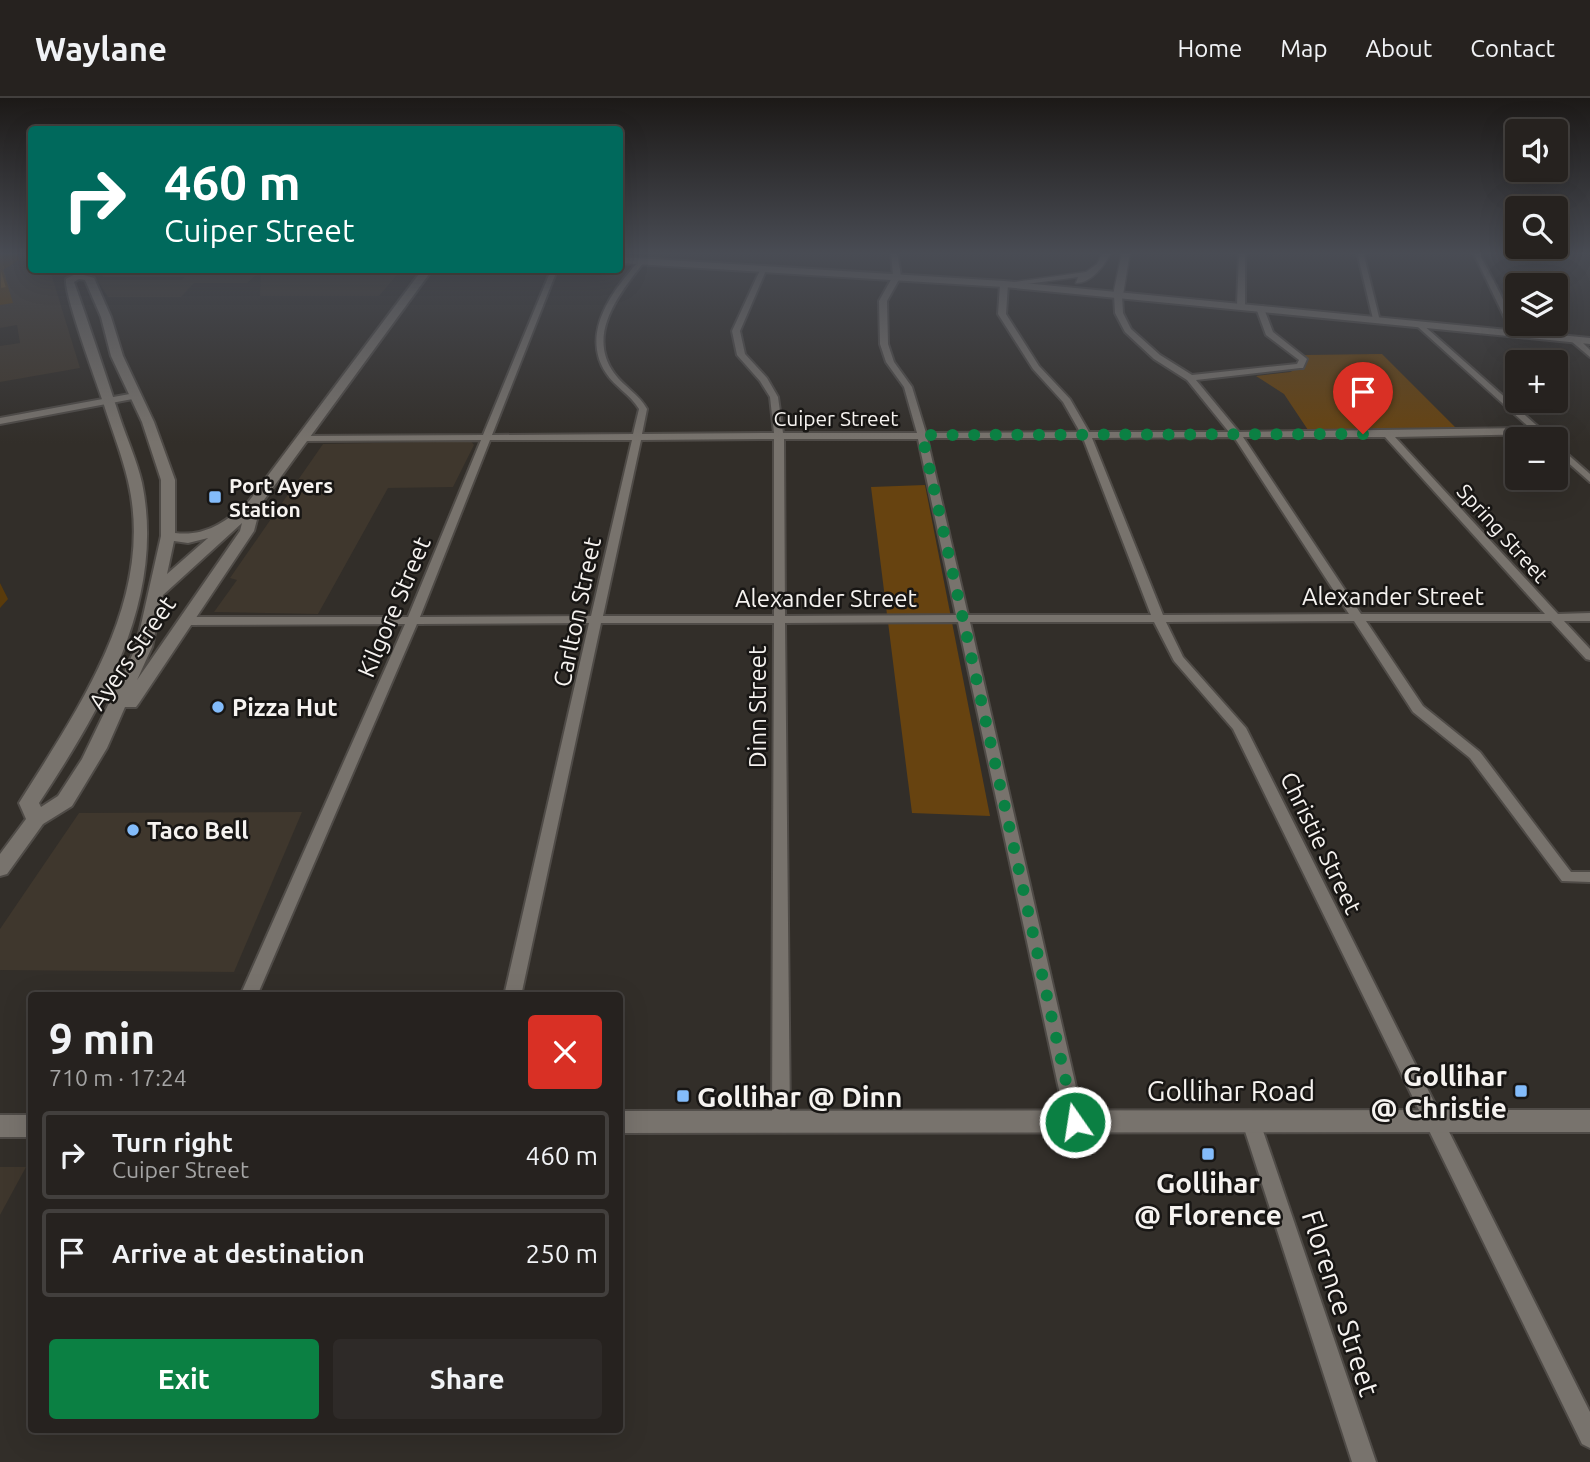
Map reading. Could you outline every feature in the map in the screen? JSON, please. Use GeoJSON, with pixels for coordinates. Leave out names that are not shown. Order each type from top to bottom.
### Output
{"type":"FeatureCollection","features":[{"type":"Feature","properties":{"kind":"main road"},"geometry":{"type":"LineString","coordinates":[[80,316],[107,401]]}},
{"type":"Feature","properties":{"kind":"main road"},"geometry":{"type":"LineString","coordinates":[[91,759],[144,647],[169,536],[168,480],[148,422],[104,316]]}},
{"type":"Feature","properties":{"kind":"main road","name":"Ayers Street"},"geometry":{"type":"LineString","coordinates":[[156,593],[254,503],[393,316]]}},
{"type":"Feature","properties":{"kind":"main road"},"geometry":{"type":"LineString","coordinates":[[1341,316],[1505,333]]}},
{"type":"Feature","properties":{"kind":"main road"},"geometry":{"type":"LineString","coordinates":[[1539,336],[1590,341]]}},
{"type":"Feature","properties":{"kind":"main road","name":"Ayers Street"},"geometry":{"type":"LineString","coordinates":[[36,819],[29,803],[100,685],[132,597],[140,545],[139,500],[107,401]]}},
{"type":"Feature","properties":{"kind":"main road","name":"Ayers Street"},"geometry":{"type":"LineString","coordinates":[[0,869],[36,819],[65,801],[247,531],[254,503]]}},
{"type":"Feature","properties":{"kind":"main road"},"geometry":{"type":"LineString","coordinates":[[169,536],[188,539],[226,529]]}},
{"type":"Feature","properties":{"kind":"main road","name":"Gollihar Road"},"geometry":{"type":"LineString","coordinates":[[623,1122],[1590,1121]]}},
{"type":"Feature","properties":{"kind":"main road"},"geometry":{"type":"LineString","coordinates":[[0,1126],[28,1126]]}},
{"type":"Feature","properties":{"kind":"street","name":"Kilgore Street"},"geometry":{"type":"LineString","coordinates":[[249,992],[413,620],[535,316]]}},
{"type":"Feature","properties":{"kind":"street","name":"Carlton Street"},"geometry":{"type":"LineString","coordinates":[[513,992],[643,409],[636,396],[612,375],[600,356],[597,338],[607,316]]}},
{"type":"Feature","properties":{"kind":"street","name":"Dinn Street"},"geometry":{"type":"LineString","coordinates":[[743,316],[736,331],[741,355],[764,380],[775,397],[779,436],[781,1122]]}},
{"type":"Feature","properties":{"kind":"street"},"geometry":{"type":"LineString","coordinates":[[883,316],[884,344],[890,362],[908,387],[922,435],[1075,1122]]}},
{"type":"Feature","properties":{"kind":"street","name":"Christie Street"},"geometry":{"type":"LineString","coordinates":[[1003,316],[1036,367],[1067,401],[1086,435],[1158,618],[1178,659],[1239,728],[1590,1436]]}},
{"type":"Feature","properties":{"kind":"street"},"geometry":{"type":"LineString","coordinates":[[1120,316],[1128,330],[1157,357],[1190,378],[1236,434],[1418,709],[1475,755],[1567,877],[1590,877]]}},
{"type":"Feature","properties":{"kind":"street"},"geometry":{"type":"LineString","coordinates":[[1190,378],[1300,366],[1303,359],[1269,333],[1263,316]]}},
{"type":"Feature","properties":{"kind":"street"},"geometry":{"type":"LineString","coordinates":[[1421,325],[1534,427]]}},
{"type":"Feature","properties":{"kind":"street"},"geometry":{"type":"LineString","coordinates":[[1574,339],[1590,355]]}},
{"type":"Feature","properties":{"kind":"street"},"geometry":{"type":"LineString","coordinates":[[0,421],[135,396]]}},
{"type":"Feature","properties":{"kind":"street","name":"Cuiper Street"},"geometry":{"type":"LineString","coordinates":[[303,438],[1505,432]]}},
{"type":"Feature","properties":{"kind":"street","name":"Spring Street"},"geometry":{"type":"LineString","coordinates":[[1388,434],[1590,656]]}},
{"type":"Feature","properties":{"kind":"street"},"geometry":{"type":"LineString","coordinates":[[1568,458],[1590,479]]}},
{"type":"Feature","properties":{"kind":"street","name":"Alexander Street"},"geometry":{"type":"LineString","coordinates":[[187,621],[1590,617]]}},
{"type":"Feature","properties":{"kind":"street","name":"Florence Street"},"geometry":{"type":"LineString","coordinates":[[1251,1122],[1364,1462]]}},
{"type":"Feature","properties":{"kind":"shaded area"},"geometry":{"type":"Polygon","coordinates":[[[0,316],[64,316],[80,368],[0,382],[0,346],[20,343],[17,325],[0,328],[0,316]]]}},
{"type":"Feature","properties":{"kind":"shaded area"},"geometry":{"type":"Polygon","coordinates":[[[1382,354],[1457,429],[1308,430],[1284,394],[1256,376],[1290,372],[1307,364],[1304,355],[1382,354]]]}},
{"type":"Feature","properties":{"kind":"shaded area"},"geometry":{"type":"Polygon","coordinates":[[[471,441],[474,445],[453,487],[388,488],[318,614],[214,612],[237,580],[230,578],[323,444],[471,441]]]}},
{"type":"Feature","properties":{"kind":"shaded area"},"geometry":{"type":"Polygon","coordinates":[[[925,485],[990,816],[912,813],[871,487],[925,485]]]}},
{"type":"Feature","properties":{"kind":"shaded area"},"geometry":{"type":"Polygon","coordinates":[[[302,812],[234,972],[0,970],[0,929],[79,813],[302,812]]]}},
{"type":"Feature","properties":{"kind":"shaded area"},"geometry":{"type":"Polygon","coordinates":[[[0,1167],[26,1167],[0,1215],[0,1167]]]}},
{"type":"Feature","properties":{"kind":"place","name":"Port Ayers Station"},"geometry":{"type":"Point","coordinates":[215,497]}},
{"type":"Feature","properties":{"kind":"place","name":"Pizza Hut"},"geometry":{"type":"Point","coordinates":[218,707]}},
{"type":"Feature","properties":{"kind":"place","name":"Taco Bell"},"geometry":{"type":"Point","coordinates":[133,830]}},
{"type":"Feature","properties":{"kind":"place","name":"Gollihar @ Christie"},"geometry":{"type":"Point","coordinates":[1521,1091]}},
{"type":"Feature","properties":{"kind":"place","name":"Gollihar @ Dinn"},"geometry":{"type":"Point","coordinates":[683,1096]}},
{"type":"Feature","properties":{"kind":"place","name":"Gollihar @ Florence"},"geometry":{"type":"Point","coordinates":[1208,1154]}},
{"type":"Feature","properties":{"kind":"route"},"geometry":{"type":"LineString","coordinates":[[1075,1122],[922,435],[1363,434]]}}]}
